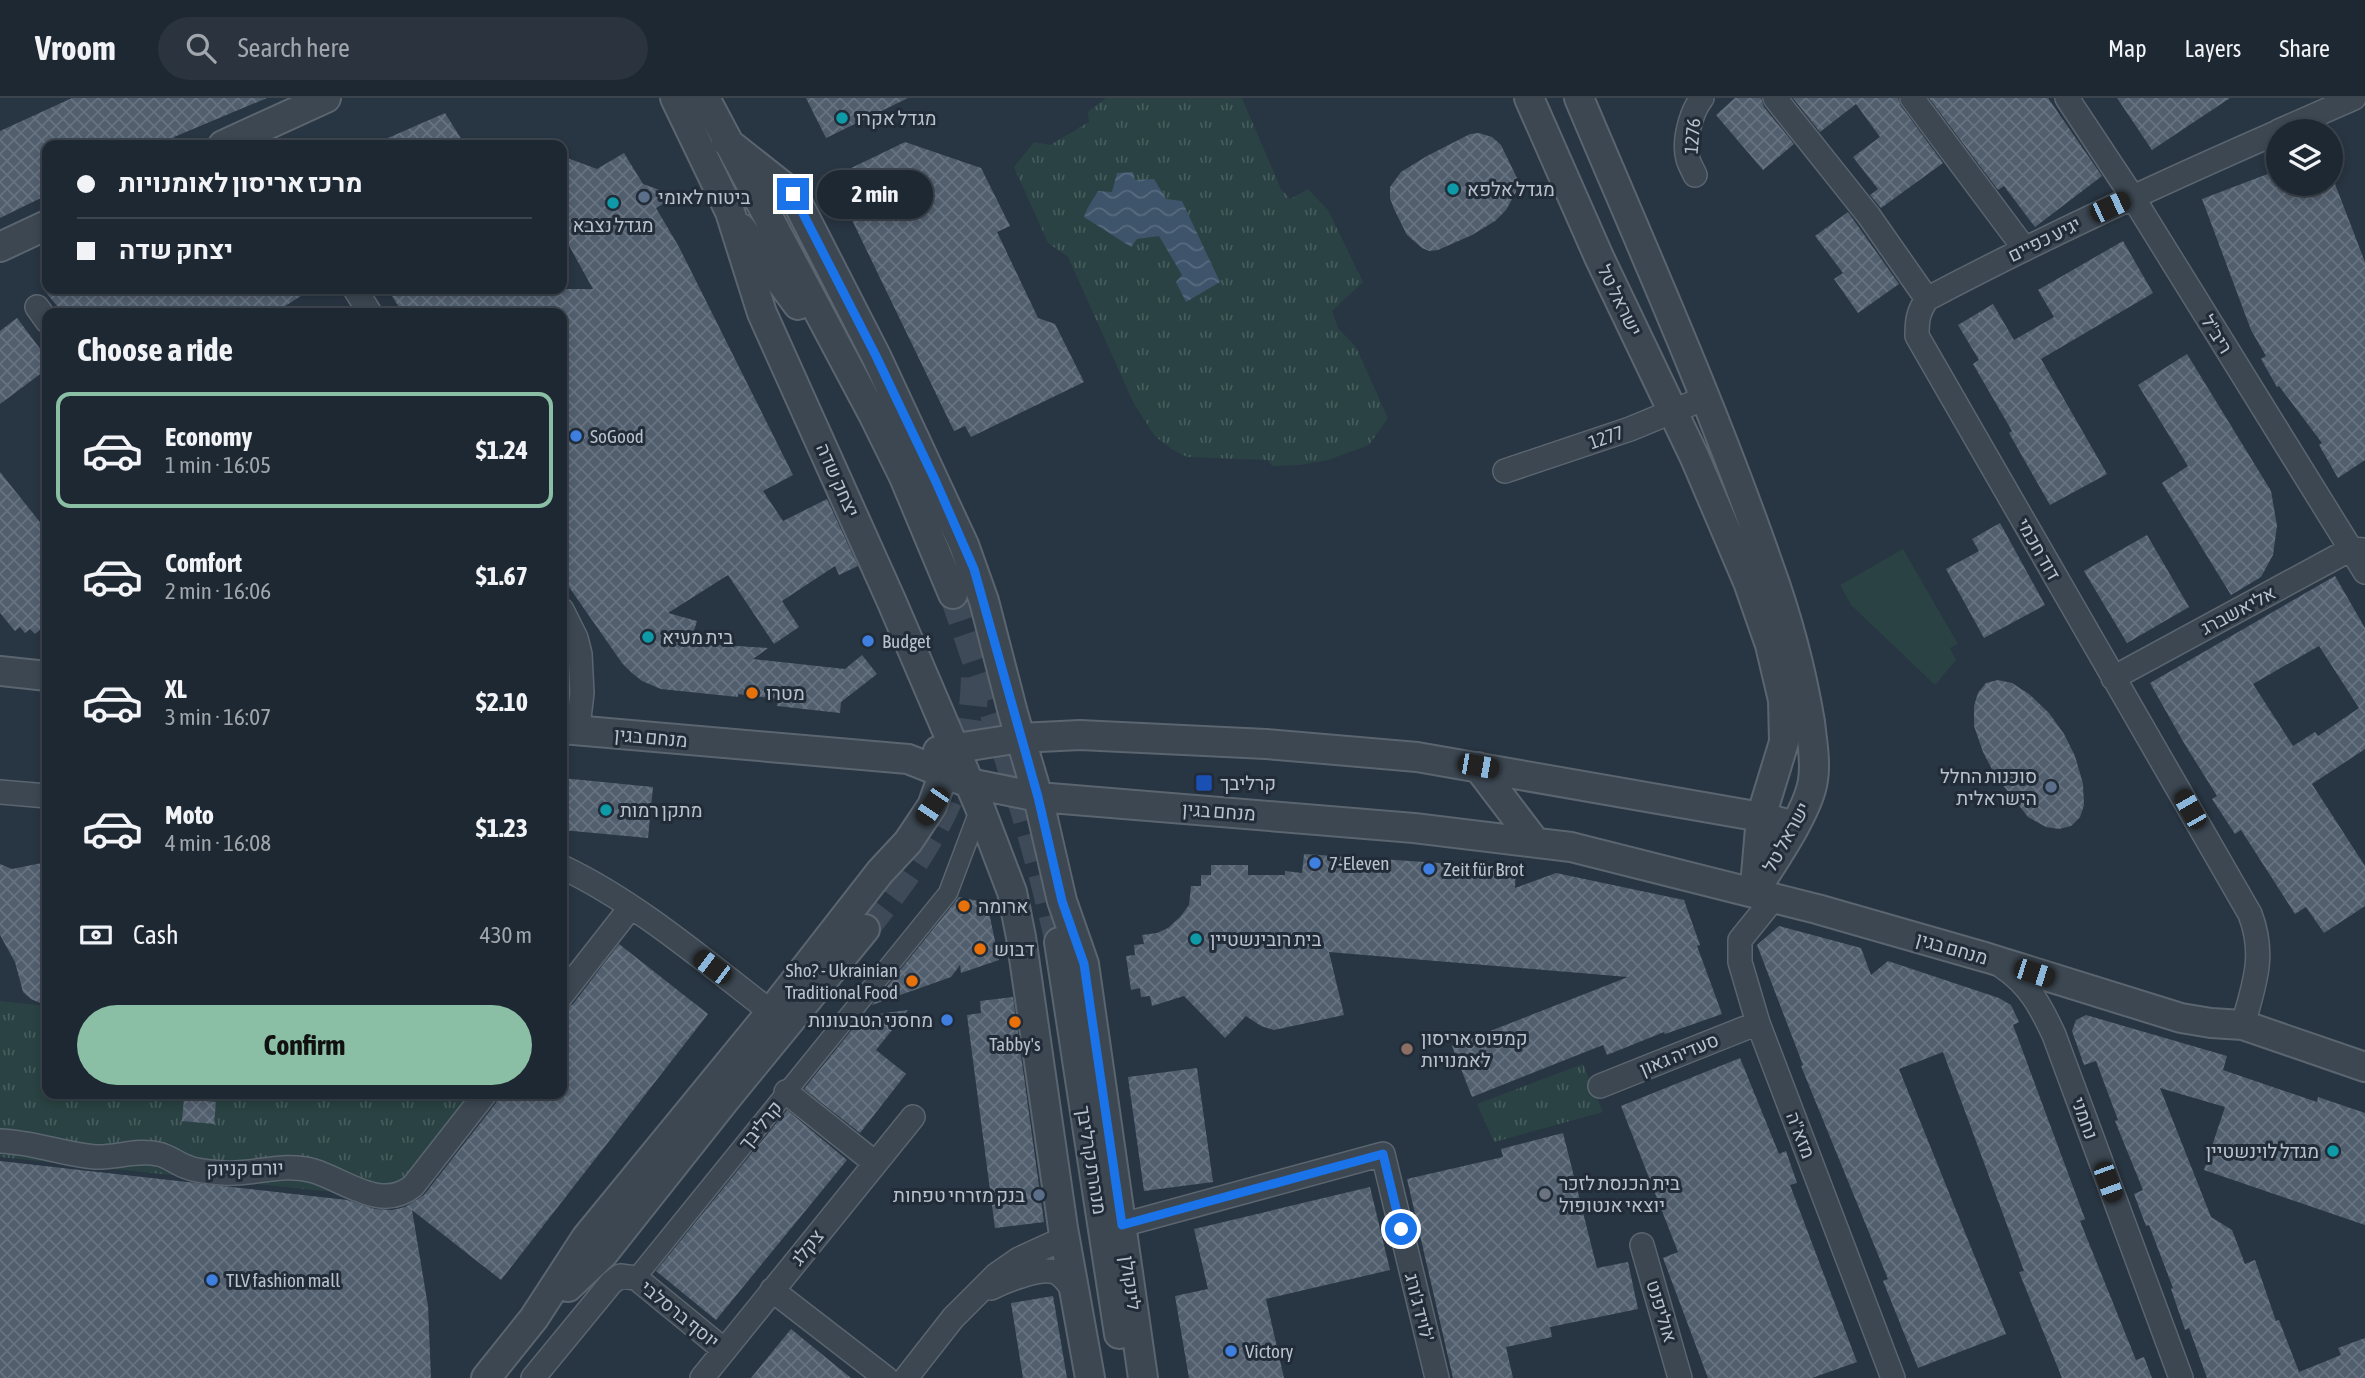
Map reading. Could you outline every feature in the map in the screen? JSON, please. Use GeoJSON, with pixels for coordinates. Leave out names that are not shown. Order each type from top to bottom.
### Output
{"type":"FeatureCollection","features":[{"type":"Feature","properties":{"kind":"street"},"geometry":{"type":"LineString","coordinates":[[258,138],[326,98]]}},
{"type":"Feature","properties":{"kind":"street","name":"יצחק שדה"},"geometry":{"type":"LineString","coordinates":[[675,98],[730,212],[762,313],[886,587],[953,747]]}},
{"type":"Feature","properties":{"kind":"street","name":"יצחק שדה"},"geometry":{"type":"LineString","coordinates":[[705,98],[904,477],[953,593]]}},
{"type":"Feature","properties":{"kind":"street","name":"ישראל טל"},"geometry":{"type":"LineString","coordinates":[[1530,98],[1600,257],[1674,411],[1757,607],[1770,645],[1783,699],[1784,742],[1761,817],[1764,895]]}},
{"type":"Feature","properties":{"kind":"street","name":"ישראל טל"},"geometry":{"type":"LineString","coordinates":[[1579,98],[1705,398],[1761,542],[1786,616],[1801,672],[1812,736],[1814,778],[1764,895]]}},
{"type":"Feature","properties":{"kind":"street","name":"1276"},"geometry":{"type":"LineString","coordinates":[[1695,175],[1687,158],[1689,130],[1693,110],[1702,98]]}},
{"type":"Feature","properties":{"kind":"street"},"geometry":{"type":"LineString","coordinates":[[1774,98],[1869,216],[1927,299]]}},
{"type":"Feature","properties":{"kind":"street"},"geometry":{"type":"LineString","coordinates":[[1912,98],[2024,248]]}},
{"type":"Feature","properties":{"kind":"street","name":"ריב\"ל"},"geometry":{"type":"LineString","coordinates":[[2067,98],[2358,550],[2365,572]]}},
{"type":"Feature","properties":{"kind":"street","name":"יגיע כפיים"},"geometry":{"type":"LineString","coordinates":[[2306,119],[2354,98]]}},
{"type":"Feature","properties":{"kind":"street","name":"יגיע כפיים"},"geometry":{"type":"LineString","coordinates":[[1927,299],[2024,248],[2266,137]]}},
{"type":"Feature","properties":{"kind":"street","name":"יצחק שדה"},"geometry":{"type":"LineString","coordinates":[[726,141],[793,194],[861,324],[974,569],[1020,738]]}},
{"type":"Feature","properties":{"kind":"street","name":"יצחק שדה"},"geometry":{"type":"LineString","coordinates":[[730,212],[861,392]]}},
{"type":"Feature","properties":{"kind":"street"},"geometry":{"type":"LineString","coordinates":[[0,247],[42,227]]}},
{"type":"Feature","properties":{"kind":"street","name":"דוד חכמי"},"geometry":{"type":"LineString","coordinates":[[1927,299],[1918,311],[1917,335],[2242,897],[2256,929],[2259,967],[2243,1025]]}},
{"type":"Feature","properties":{"kind":"street","name":"1277"},"geometry":{"type":"LineString","coordinates":[[1505,471],[1630,429],[1705,398]]}},
{"type":"Feature","properties":{"kind":"street","name":"אליאשברג"},"geometry":{"type":"LineString","coordinates":[[2113,678],[2358,550]]}},
{"type":"Feature","properties":{"kind":"street"},"geometry":{"type":"LineString","coordinates":[[567,620],[580,654],[582,692],[581,712],[575,722],[567,727]]}},
{"type":"Feature","properties":{"kind":"street"},"geometry":{"type":"LineString","coordinates":[[0,671],[42,675]]}},
{"type":"Feature","properties":{"kind":"street","name":"מנחם בגין"},"geometry":{"type":"LineString","coordinates":[[567,729],[908,759],[957,778],[1038,797],[1272,815],[1571,847],[1764,895],[1988,958],[2181,1018],[2243,1025],[2365,1067]]}},
{"type":"Feature","properties":{"kind":"street","name":"מנחם בגין"},"geometry":{"type":"LineString","coordinates":[[908,759],[953,747],[1020,738],[1080,735],[1266,744],[1478,766],[1761,817],[1794,826]]}},
{"type":"Feature","properties":{"kind":"street","name":"לינקולן"},"geometry":{"type":"LineString","coordinates":[[1020,738],[1038,797],[1062,901],[1084,964],[1143,1378]]}},
{"type":"Feature","properties":{"kind":"street"},"geometry":{"type":"LineString","coordinates":[[953,747],[957,778],[980,808],[1015,903],[1063,1228],[1090,1378]]}},
{"type":"Feature","properties":{"kind":"street"},"geometry":{"type":"LineString","coordinates":[[1478,766],[1535,842]]}},
{"type":"Feature","properties":{"kind":"street"},"geometry":{"type":"LineString","coordinates":[[636,1278],[616,1278],[531,1378],[494,1367],[534,1318],[586,1238],[771,1012],[880,872],[908,842],[932,806],[957,778]]}},
{"type":"Feature","properties":{"kind":"street"},"geometry":{"type":"LineString","coordinates":[[0,792],[42,796]]}},
{"type":"Feature","properties":{"kind":"street","name":"קרליבך"},"geometry":{"type":"LineString","coordinates":[[636,1278],[948,892],[980,808]]}},
{"type":"Feature","properties":{"kind":"street"},"geometry":{"type":"LineString","coordinates":[[567,869],[588,879],[631,907],[771,1012]]}},
{"type":"Feature","properties":{"kind":"street","name":"מזא''ה"},"geometry":{"type":"LineString","coordinates":[[1764,895],[1740,940],[1740,962],[1758,1023],[1893,1378]]}},
{"type":"Feature","properties":{"kind":"street"},"geometry":{"type":"LineString","coordinates":[[567,989],[631,907]]}},
{"type":"Feature","properties":{"kind":"street"},"geometry":{"type":"LineString","coordinates":[[534,1318],[603,1254],[865,929]]}},
{"type":"Feature","properties":{"kind":"street","name":"מנהרת קרליבך"},"geometry":{"type":"LineString","coordinates":[[1059,942],[1128,1378]]}},
{"type":"Feature","properties":{"kind":"street","name":"נחמני"},"geometry":{"type":"LineString","coordinates":[[1988,958],[2010,971],[2026,985],[2049,1023],[2181,1378]]}},
{"type":"Feature","properties":{"kind":"street","name":"סעדיה גאון"},"geometry":{"type":"LineString","coordinates":[[1600,1086],[1758,1023]]}},
{"type":"Feature","properties":{"kind":"street"},"geometry":{"type":"LineString","coordinates":[[786,1092],[875,1164]]}},
{"type":"Feature","properties":{"kind":"street","name":"יורם קניוק"},"geometry":{"type":"LineString","coordinates":[[0,1141],[34,1144],[72,1155],[100,1157],[154,1153],[190,1169],[227,1173],[285,1166],[313,1171],[368,1194],[385,1198],[397,1196],[413,1186],[481,1099]]}},
{"type":"Feature","properties":{"kind":"street","name":"צקלג"},"geometry":{"type":"LineString","coordinates":[[702,1378],[913,1117]]}},
{"type":"Feature","properties":{"kind":"street","name":"לויד ג'ורג'"},"geometry":{"type":"LineString","coordinates":[[1122,1225],[1383,1154],[1437,1378]]}},
{"type":"Feature","properties":{"kind":"street"},"geometry":{"type":"LineString","coordinates":[[906,1378],[953,1318],[1006,1266],[1056,1241],[1063,1228]]}},
{"type":"Feature","properties":{"kind":"street","name":"אוליפנט"},"geometry":{"type":"LineString","coordinates":[[1642,1245],[1680,1378]]}},
{"type":"Feature","properties":{"kind":"street"},"geometry":{"type":"LineString","coordinates":[[974,1299],[1006,1281],[1044,1271],[1061,1275],[1074,1291]]}},
{"type":"Feature","properties":{"kind":"street","name":"יוסף ברסלבי"},"geometry":{"type":"LineString","coordinates":[[636,1278],[724,1350]]}},
{"type":"Feature","properties":{"kind":"street"},"geometry":{"type":"LineString","coordinates":[[772,1290],[886,1378]]}},
{"type":"Feature","properties":{"kind":"green space"},"geometry":{"type":"Polygon","coordinates":[[[1106,98],[1242,98],[1281,189],[1290,199],[1308,189],[1328,210],[1363,282],[1332,311],[1338,328],[1356,347],[1388,418],[1369,445],[1328,460],[1272,466],[1268,460],[1187,457],[1155,436],[1134,404],[1068,257],[1048,243],[1014,167],[1034,142],[1050,145],[1089,122],[1088,112],[1106,98]]]}},
{"type":"Feature","properties":{"kind":"green space"},"geometry":{"type":"Polygon","coordinates":[[[1903,549],[1958,644],[1950,648],[1956,660],[1935,685],[1851,605],[1840,585],[1903,549]]]}},
{"type":"Feature","properties":{"kind":"green space"},"geometry":{"type":"Polygon","coordinates":[[[0,1001],[42,1005],[42,1099],[487,1099],[408,1200],[0,1157],[0,1001]]]}},
{"type":"Feature","properties":{"kind":"green space"},"geometry":{"type":"Polygon","coordinates":[[[1583,1064],[1603,1112],[1494,1142],[1477,1104],[1583,1064]]]}},
{"type":"Feature","properties":{"kind":"water"},"geometry":{"type":"Polygon","coordinates":[[[1133,172],[1135,180],[1154,179],[1166,199],[1182,201],[1220,282],[1186,302],[1176,282],[1182,275],[1159,236],[1137,239],[1131,247],[1084,217],[1098,191],[1112,192],[1117,173],[1133,172]]]}},
{"type":"Feature","properties":{"kind":"building"},"geometry":{"type":"Polygon","coordinates":[[[72,98],[267,98],[174,137],[176,140],[42,140],[42,197],[0,218],[0,131],[72,98]]]}},
{"type":"Feature","properties":{"kind":"building","name":"מגדל אקרו"},"geometry":{"type":"Polygon","coordinates":[[[806,98],[908,98],[826,138],[806,98]]]}},
{"type":"Feature","properties":{"kind":"building"},"geometry":{"type":"Polygon","coordinates":[[[1735,98],[1761,98],[1764,107],[1794,144],[1763,170],[1716,115],[1735,98]]]}},
{"type":"Feature","properties":{"kind":"building"},"geometry":{"type":"Polygon","coordinates":[[[1793,98],[1898,98],[1943,163],[1881,208],[1870,195],[1878,189],[1853,157],[1880,137],[1856,104],[1820,132],[1793,98]]]}},
{"type":"Feature","properties":{"kind":"building"},"geometry":{"type":"Polygon","coordinates":[[[1929,98],[2048,98],[2102,176],[2035,227],[2004,186],[1998,190],[1929,98]]]}},
{"type":"Feature","properties":{"kind":"building"},"geometry":{"type":"Polygon","coordinates":[[[2117,98],[2230,98],[2152,150],[2117,98]]]}},
{"type":"Feature","properties":{"kind":"building"},"geometry":{"type":"Polygon","coordinates":[[[445,113],[462,140],[383,140],[445,113]]]}},
{"type":"Feature","properties":{"kind":"building","name":"מגדל אלפא"},"geometry":{"type":"Polygon","coordinates":[[[1479,133],[1492,137],[1501,145],[1517,178],[1516,192],[1506,210],[1495,221],[1472,235],[1438,250],[1429,251],[1422,248],[1407,235],[1390,198],[1390,187],[1401,172],[1427,156],[1470,134],[1479,133]]]}},
{"type":"Feature","properties":{"kind":"building"},"geometry":{"type":"Polygon","coordinates":[[[905,142],[981,168],[1010,226],[997,232],[1038,318],[1055,324],[1084,382],[971,437],[965,426],[954,431],[837,189],[848,184],[843,172],[905,142]]]}},
{"type":"Feature","properties":{"kind":"building"},"geometry":{"type":"Polygon","coordinates":[[[624,153],[643,184],[676,196],[656,208],[679,247],[793,475],[763,491],[783,521],[827,499],[858,566],[839,575],[835,566],[782,601],[799,627],[774,644],[728,575],[668,613],[697,621],[690,643],[768,648],[753,659],[845,669],[862,655],[877,674],[841,702],[840,713],[777,706],[778,699],[661,689],[642,681],[632,673],[622,663],[567,584],[567,308],[400,308],[390,294],[567,294],[567,289],[593,289],[567,242],[567,158],[597,169],[624,153]]]}},
{"type":"Feature","properties":{"kind":"building"},"geometry":{"type":"Polygon","coordinates":[[[2266,175],[2266,196],[2340,196],[2365,262],[2365,460],[2338,478],[2319,445],[2322,443],[2279,386],[2277,387],[2261,359],[2266,356],[2251,330],[2202,199],[2266,175]]]}},
{"type":"Feature","properties":{"kind":"building"},"geometry":{"type":"Polygon","coordinates":[[[1848,212],[1899,284],[1858,313],[1834,279],[1843,273],[1815,236],[1848,212]]]}},
{"type":"Feature","properties":{"kind":"building"},"geometry":{"type":"Polygon","coordinates":[[[2123,241],[2153,293],[2041,359],[2107,474],[2050,505],[2009,433],[2012,431],[1973,364],[1979,360],[1958,325],[1993,304],[2014,340],[2054,317],[2038,290],[2123,241]]]}},
{"type":"Feature","properties":{"kind":"building"},"geometry":{"type":"Polygon","coordinates":[[[47,294],[304,294],[282,308],[59,308],[47,294]]]}},
{"type":"Feature","properties":{"kind":"building"},"geometry":{"type":"Polygon","coordinates":[[[17,318],[42,351],[42,373],[0,404],[0,331],[17,318]]]}},
{"type":"Feature","properties":{"kind":"building"},"geometry":{"type":"Polygon","coordinates":[[[2187,354],[2271,491],[2277,526],[2273,555],[2261,577],[2231,595],[2162,483],[2188,466],[2138,385],[2187,354]]]}},
{"type":"Feature","properties":{"kind":"building"},"geometry":{"type":"Polygon","coordinates":[[[0,472],[42,525],[42,628],[35,634],[30,629],[25,633],[20,627],[15,631],[0,613],[0,472]]]}},
{"type":"Feature","properties":{"kind":"building"},"geometry":{"type":"Polygon","coordinates":[[[2000,523],[2045,605],[1984,638],[1946,569],[1979,551],[1972,539],[2000,523]]]}},
{"type":"Feature","properties":{"kind":"building"},"geometry":{"type":"Polygon","coordinates":[[[2147,535],[2189,607],[2127,643],[2084,571],[2147,535]]]}},
{"type":"Feature","properties":{"kind":"building"},"geometry":{"type":"Polygon","coordinates":[[[2335,576],[2365,628],[2365,749],[2312,784],[2365,866],[2365,906],[2324,933],[2306,907],[2295,914],[2241,830],[2235,834],[2212,799],[2217,796],[2150,683],[2335,576]],[[2319,646],[2253,684],[2293,746],[2315,732],[2318,736],[2359,708],[2319,646]]]}},
{"type":"Feature","properties":{"kind":"building"},"geometry":{"type":"Polygon","coordinates":[[[1998,680],[2012,683],[2029,694],[2049,713],[2075,756],[2083,784],[2084,805],[2080,817],[2071,826],[2059,829],[2046,827],[2028,817],[1995,775],[1983,752],[1974,726],[1974,706],[1978,693],[1986,683],[1998,680]]]}},
{"type":"Feature","properties":{"kind":"building","name":"מתקן רמות"},"geometry":{"type":"Polygon","coordinates":[[[567,778],[653,787],[648,838],[567,830],[567,778]]]}},
{"type":"Feature","properties":{"kind":"building"},"geometry":{"type":"Polygon","coordinates":[[[1304,854],[1516,868],[1515,888],[1556,873],[1684,900],[1700,945],[1697,946],[1722,1014],[1665,1034],[1664,1032],[1607,1055],[1603,1045],[1472,1097],[1452,1046],[1628,977],[1329,952],[1344,1015],[1274,1030],[1261,1026],[1246,1016],[1225,1038],[1184,996],[1152,1006],[1150,996],[1141,997],[1140,988],[1131,990],[1126,956],[1135,955],[1134,945],[1144,944],[1142,935],[1168,928],[1181,916],[1189,905],[1191,886],[1201,886],[1201,875],[1211,875],[1211,865],[1248,865],[1248,875],[1285,875],[1285,871],[1302,873],[1304,854]]]}},
{"type":"Feature","properties":{"kind":"building"},"geometry":{"type":"Polygon","coordinates":[[[42,863],[42,1004],[23,992],[15,962],[0,935],[0,864],[12,869],[42,863]]]}},
{"type":"Feature","properties":{"kind":"building"},"geometry":{"type":"Polygon","coordinates":[[[959,897],[987,903],[999,960],[961,973],[960,965],[951,977],[872,1005],[959,897]]]}},
{"type":"Feature","properties":{"kind":"building"},"geometry":{"type":"Polygon","coordinates":[[[1779,926],[1861,948],[1871,975],[1888,961],[1999,998],[2011,1005],[2019,1022],[2013,1025],[2085,1219],[2080,1221],[2136,1360],[2144,1357],[2152,1378],[2062,1378],[2019,1272],[2024,1271],[1943,1052],[1899,1069],[2006,1334],[1918,1368],[1883,1281],[1888,1279],[1801,1066],[1803,1065],[1757,945],[1779,926]]]}},
{"type":"Feature","properties":{"kind":"building","name":"TLV fashion mall"},"geometry":{"type":"Polygon","coordinates":[[[619,944],[708,1014],[501,1280],[412,1210],[428,1306],[431,1378],[0,1378],[0,1161],[347,1200],[375,1209],[392,1210],[405,1207],[424,1195],[497,1099],[567,1099],[567,1008],[573,1004],[619,944]]]}},
{"type":"Feature","properties":{"kind":"building"},"geometry":{"type":"Polygon","coordinates":[[[1013,997],[1044,1222],[995,1228],[967,1015],[981,1013],[980,1001],[1013,997]]]}},
{"type":"Feature","properties":{"kind":"building"},"geometry":{"type":"Polygon","coordinates":[[[908,1010],[876,1050],[906,1074],[860,1133],[804,1089],[863,1016],[908,1010]]]}},
{"type":"Feature","properties":{"kind":"building"},"geometry":{"type":"Polygon","coordinates":[[[2086,1015],[2227,1056],[2223,1070],[2317,1102],[2318,1097],[2365,1113],[2365,1225],[2204,1170],[2225,1107],[2160,1088],[2211,1217],[2232,1230],[2245,1264],[2255,1260],[2276,1321],[2279,1320],[2299,1372],[2341,1355],[2338,1348],[2365,1338],[2365,1378],[2207,1378],[2189,1328],[2185,1330],[2171,1289],[2173,1288],[2134,1194],[2143,1190],[2115,1121],[2118,1120],[2096,1061],[2084,1065],[2072,1031],[2076,1020],[2086,1015]]]}},
{"type":"Feature","properties":{"kind":"building"},"geometry":{"type":"Polygon","coordinates":[[[1740,1058],[1779,1154],[1786,1151],[1797,1183],[1790,1185],[1857,1362],[1812,1378],[1708,1378],[1663,1258],[1678,1252],[1621,1106],[1740,1058]]]}},
{"type":"Feature","properties":{"kind":"building"},"geometry":{"type":"Polygon","coordinates":[[[1197,1068],[1213,1182],[1144,1191],[1128,1077],[1197,1068]]]}},
{"type":"Feature","properties":{"kind":"building"},"geometry":{"type":"Polygon","coordinates":[[[184,1099],[216,1102],[214,1124],[182,1121],[184,1099]]]}},
{"type":"Feature","properties":{"kind":"building"},"geometry":{"type":"Polygon","coordinates":[[[787,1110],[847,1160],[716,1320],[656,1271],[787,1110]]]}},
{"type":"Feature","properties":{"kind":"building"},"geometry":{"type":"Polygon","coordinates":[[[1563,1133],[1597,1268],[1628,1262],[1638,1309],[1550,1327],[1552,1337],[1506,1347],[1513,1378],[1453,1378],[1407,1179],[1503,1157],[1501,1149],[1563,1133]]]}},
{"type":"Feature","properties":{"kind":"building"},"geometry":{"type":"Polygon","coordinates":[[[1370,1187],[1390,1270],[1266,1299],[1284,1378],[1189,1378],[1175,1296],[1208,1289],[1194,1229],[1370,1187]]]}},
{"type":"Feature","properties":{"kind":"building"},"geometry":{"type":"Polygon","coordinates":[[[1053,1296],[1067,1378],[1023,1378],[1011,1303],[1053,1296]]]}},
{"type":"Feature","properties":{"kind":"building"},"geometry":{"type":"Polygon","coordinates":[[[791,1329],[851,1378],[751,1378],[791,1329]]]}},
{"type":"Feature","properties":{"kind":"tunnel"},"geometry":{"type":"LineString","coordinates":[[953,594],[1024,810],[1059,942]]}},
{"type":"Feature","properties":{"kind":"tunnel"},"geometry":{"type":"LineString","coordinates":[[865,929],[909,870],[943,811],[966,748],[975,675]]}},
{"type":"Feature","properties":{"kind":"place","name":"מגדל אקרו"},"geometry":{"type":"Point","coordinates":[842,118]}},
{"type":"Feature","properties":{"kind":"place","name":"מגדל אלפא"},"geometry":{"type":"Point","coordinates":[1453,189]}},
{"type":"Feature","properties":{"kind":"place","name":"ביטוח לאומי"},"geometry":{"type":"Point","coordinates":[644,197]}},
{"type":"Feature","properties":{"kind":"place","name":"מגדל נצבא"},"geometry":{"type":"Point","coordinates":[613,203]}},
{"type":"Feature","properties":{"kind":"place","name":"SoGood"},"geometry":{"type":"Point","coordinates":[576,436]}},
{"type":"Feature","properties":{"kind":"place","name":"בית מעיא"},"geometry":{"type":"Point","coordinates":[648,637]}},
{"type":"Feature","properties":{"kind":"place","name":"Budget"},"geometry":{"type":"Point","coordinates":[868,641]}},
{"type":"Feature","properties":{"kind":"place","name":"מטרו"},"geometry":{"type":"Point","coordinates":[752,693]}},
{"type":"Feature","properties":{"kind":"place","name":"קרליבך"},"geometry":{"type":"Point","coordinates":[1204,783]}},
{"type":"Feature","properties":{"kind":"place","name":"סוכנות החלל הישראלית"},"geometry":{"type":"Point","coordinates":[2051,787]}},
{"type":"Feature","properties":{"kind":"place","name":"מתקן רמות"},"geometry":{"type":"Point","coordinates":[606,810]}},
{"type":"Feature","properties":{"kind":"place","name":"7-Eleven"},"geometry":{"type":"Point","coordinates":[1315,863]}},
{"type":"Feature","properties":{"kind":"place","name":"Zeit für Brot"},"geometry":{"type":"Point","coordinates":[1429,869]}},
{"type":"Feature","properties":{"kind":"place","name":"ארומה"},"geometry":{"type":"Point","coordinates":[964,906]}},
{"type":"Feature","properties":{"kind":"place","name":"בית רובינשטיין"},"geometry":{"type":"Point","coordinates":[1196,939]}},
{"type":"Feature","properties":{"kind":"place","name":"דבוש"},"geometry":{"type":"Point","coordinates":[980,949]}},
{"type":"Feature","properties":{"kind":"place","name":"Sho? - Ukrainian Traditional Food"},"geometry":{"type":"Point","coordinates":[912,981]}},
{"type":"Feature","properties":{"kind":"place","name":"מחסני הטבעונות"},"geometry":{"type":"Point","coordinates":[947,1020]}},
{"type":"Feature","properties":{"kind":"place","name":"Tabby's"},"geometry":{"type":"Point","coordinates":[1015,1022]}},
{"type":"Feature","properties":{"kind":"place","name":"קמפוס אריסון לאמנויות"},"geometry":{"type":"Point","coordinates":[1407,1049]}},
{"type":"Feature","properties":{"kind":"place","name":"מגדל לוינשטיין"},"geometry":{"type":"Point","coordinates":[2333,1151]}},
{"type":"Feature","properties":{"kind":"place","name":"בית הכנסת לזכר יוצאי אנטופול"},"geometry":{"type":"Point","coordinates":[1545,1194]}},
{"type":"Feature","properties":{"kind":"place","name":"בנק מזרחי טפחות"},"geometry":{"type":"Point","coordinates":[1039,1195]}},
{"type":"Feature","properties":{"kind":"place","name":"TLV fashion mall"},"geometry":{"type":"Point","coordinates":[212,1280]}},
{"type":"Feature","properties":{"kind":"place","name":"Victory"},"geometry":{"type":"Point","coordinates":[1231,1351]}},
{"type":"Feature","properties":{"kind":"route"},"geometry":{"type":"LineString","coordinates":[[793,194],[876,356],[974,569],[1042,812],[1047,843],[1067,919],[1084,964],[1122,1225],[1383,1154],[1401,1229]]}}]}
